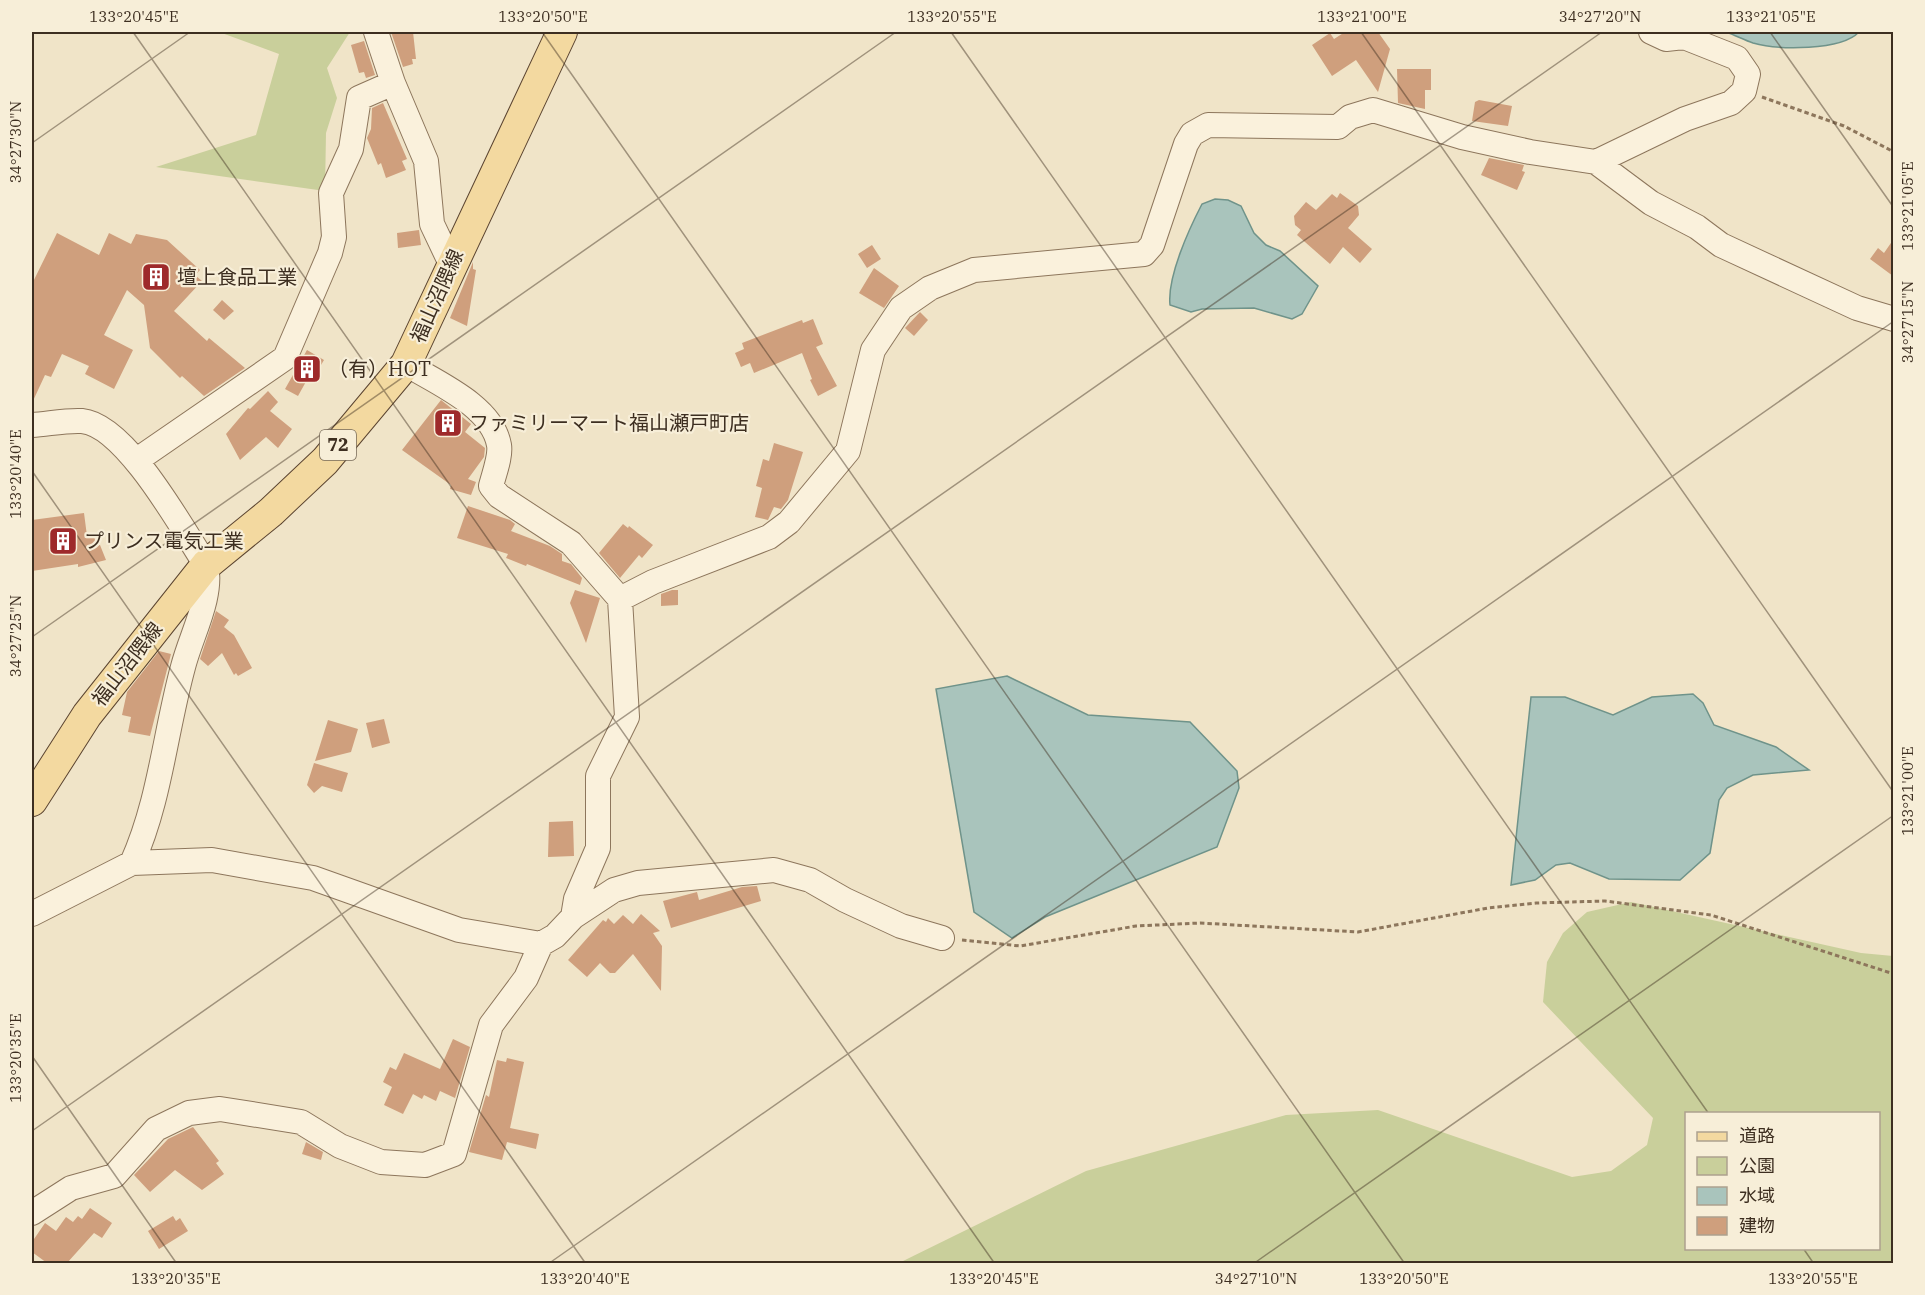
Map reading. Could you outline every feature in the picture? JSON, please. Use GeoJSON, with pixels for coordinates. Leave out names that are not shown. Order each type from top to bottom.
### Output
{"type":"FeatureCollection","features":[{"type":"Feature","properties":{"kind":"main road","name":"福山沼隈線"},"geometry":{"type":"LineString","coordinates":[[32,801],[87,715],[206,565],[271,513],[325,461],[406,364],[562,32]]}},
{"type":"Feature","properties":{"kind":"street"},"geometry":{"type":"LineString","coordinates":[[376,32],[393,82],[426,161],[432,224],[451,264]]}},
{"type":"Feature","properties":{"kind":"street"},"geometry":{"type":"LineString","coordinates":[[1596,162],[1685,119],[1731,103],[1744,91],[1748,75],[1737,58],[1684,37],[1666,39],[1651,32]]}},
{"type":"Feature","properties":{"kind":"street"},"geometry":{"type":"LineString","coordinates":[[137,460],[285,358],[330,253],[334,237],[331,193],[351,149],[359,98],[393,82]]}},
{"type":"Feature","properties":{"kind":"street"},"geometry":{"type":"LineString","coordinates":[[620,599],[653,582],[769,537],[789,522],[848,452],[873,350],[901,308],[930,288],[974,270],[1144,254],[1152,244],[1186,144],[1192,134],[1208,124],[1338,127],[1350,117],[1372,110],[1462,137],[1530,152],[1596,162],[1651,203],[1697,227],[1721,245],[1857,308],[1893,319]]}},
{"type":"Feature","properties":{"kind":"street"},"geometry":{"type":"LineString","coordinates":[[406,364],[483,413],[493,425],[500,447],[491,486],[499,496],[571,543],[620,599],[627,717],[598,776],[598,848],[576,899],[573,917]]}},
{"type":"Feature","properties":{"kind":"street"},"geometry":{"type":"LineString","coordinates":[[32,425],[83,421],[102,428],[137,460],[206,565],[209,580],[183,668],[147,829],[132,863]]}},
{"type":"Feature","properties":{"kind":"street"},"geometry":{"type":"LineString","coordinates":[[32,914],[132,863],[212,860],[313,878],[459,930],[541,944]]}},
{"type":"Feature","properties":{"kind":"street"},"geometry":{"type":"LineString","coordinates":[[32,1213],[71,1188],[114,1176],[156,1129],[189,1113],[220,1109],[301,1122],[340,1146],[381,1162],[425,1165],[454,1154],[491,1024],[526,978],[541,944],[555,936],[573,917],[614,890],[638,883],[774,870],[810,880],[845,900],[901,926],[942,938]]}},
{"type":"Feature","properties":{"kind":"path"},"geometry":{"type":"LineString","coordinates":[[1744,91],[1844,126],[1893,152]]}},
{"type":"Feature","properties":{"kind":"path"},"geometry":{"type":"LineString","coordinates":[[942,938],[1020,946],[1136,926],[1200,923],[1358,932],[1488,908],[1536,903],[1605,901],[1711,915],[1893,974]]}},
{"type":"Feature","properties":{"kind":"green space"},"geometry":{"type":"Polygon","coordinates":[[[219,32],[350,32],[327,68],[337,98],[326,133],[325,191],[156,167],[256,135],[279,54],[219,32]]]}},
{"type":"Feature","properties":{"kind":"green space"},"geometry":{"type":"Polygon","coordinates":[[[1631,902],[1861,953],[1893,956],[1893,1263],[855,1263],[901,1262],[1086,1171],[1286,1115],[1378,1110],[1572,1177],[1611,1171],[1647,1145],[1653,1118],[1543,1002],[1547,962],[1563,933],[1587,912],[1631,902]]]}},
{"type":"Feature","properties":{"kind":"water"},"geometry":{"type":"Polygon","coordinates":[[[1726,32],[1859,32],[1838,43],[1793,48],[1753,43],[1726,32]]]}},
{"type":"Feature","properties":{"kind":"water"},"geometry":{"type":"Polygon","coordinates":[[[1215,199],[1228,200],[1241,206],[1254,233],[1266,245],[1280,251],[1318,286],[1302,314],[1292,319],[1254,308],[1202,309],[1191,312],[1170,305],[1175,267],[1185,240],[1202,204],[1215,199]]]}},
{"type":"Feature","properties":{"kind":"water"},"geometry":{"type":"Polygon","coordinates":[[[1007,676],[1088,715],[1190,722],[1237,771],[1239,788],[1217,847],[1045,917],[1012,938],[974,912],[936,689],[1007,676]]]}},
{"type":"Feature","properties":{"kind":"water"},"geometry":{"type":"Polygon","coordinates":[[[1693,694],[1703,703],[1714,725],[1776,747],[1809,770],[1753,775],[1727,788],[1719,800],[1710,853],[1680,880],[1609,879],[1570,863],[1556,865],[1535,880],[1511,885],[1531,697],[1565,697],[1613,715],[1652,697],[1693,694]]]}},
{"type":"Feature","properties":{"kind":"building"},"geometry":{"type":"Polygon","coordinates":[[[391,32],[413,32],[416,59],[412,59],[413,64],[403,67],[391,32]]]}},
{"type":"Feature","properties":{"kind":"building"},"geometry":{"type":"Polygon","coordinates":[[[1345,32],[1378,32],[1390,49],[1378,92],[1356,60],[1332,76],[1312,45],[1330,33],[1334,39],[1345,32]]]}},
{"type":"Feature","properties":{"kind":"building"},"geometry":{"type":"Polygon","coordinates":[[[364,41],[375,75],[366,78],[364,72],[359,73],[351,45],[364,41]]]}},
{"type":"Feature","properties":{"kind":"building"},"geometry":{"type":"Polygon","coordinates":[[[1397,69],[1431,69],[1431,90],[1425,90],[1425,109],[1398,103],[1397,69]]]}},
{"type":"Feature","properties":{"kind":"building"},"geometry":{"type":"Polygon","coordinates":[[[1479,100],[1512,106],[1508,126],[1472,121],[1475,102],[1479,100]]]}},
{"type":"Feature","properties":{"kind":"building"},"geometry":{"type":"Polygon","coordinates":[[[383,103],[407,159],[402,161],[406,170],[386,178],[381,163],[378,165],[367,138],[371,129],[372,108],[383,103]]]}},
{"type":"Feature","properties":{"kind":"building"},"geometry":{"type":"Polygon","coordinates":[[[1489,158],[1524,165],[1522,171],[1525,172],[1517,190],[1481,175],[1489,158]]]}},
{"type":"Feature","properties":{"kind":"building"},"geometry":{"type":"Polygon","coordinates":[[[1340,193],[1358,206],[1359,215],[1348,228],[1372,249],[1360,263],[1343,247],[1330,264],[1297,235],[1301,230],[1295,225],[1294,216],[1306,202],[1316,210],[1332,194],[1337,198],[1340,193]]]}},
{"type":"Feature","properties":{"kind":"building"},"geometry":{"type":"Polygon","coordinates":[[[419,230],[421,245],[398,248],[397,233],[419,230]]]}},
{"type":"Feature","properties":{"kind":"building"},"geometry":{"type":"Polygon","coordinates":[[[57,233],[99,255],[109,233],[131,244],[136,234],[167,240],[200,270],[195,275],[202,281],[174,311],[207,341],[209,338],[245,368],[204,396],[182,376],[180,378],[150,348],[144,305],[127,290],[104,335],[133,350],[114,389],[85,374],[89,366],[62,354],[51,377],[45,375],[32,403],[32,284],[57,233]]]}},
{"type":"Feature","properties":{"kind":"building"},"geometry":{"type":"Polygon","coordinates":[[[1893,240],[1893,276],[1870,259],[1878,248],[1884,253],[1893,240]]]}},
{"type":"Feature","properties":{"kind":"building"},"geometry":{"type":"Polygon","coordinates":[[[872,245],[881,259],[867,268],[858,254],[872,245]]]}},
{"type":"Feature","properties":{"kind":"building"},"geometry":{"type":"Polygon","coordinates":[[[473,262],[473,269],[476,270],[467,326],[450,318],[473,262]]]}},
{"type":"Feature","properties":{"kind":"building"},"geometry":{"type":"Polygon","coordinates":[[[874,268],[899,286],[884,308],[859,293],[874,268]]]}},
{"type":"Feature","properties":{"kind":"building"},"geometry":{"type":"Polygon","coordinates":[[[222,300],[234,311],[224,320],[213,310],[222,300]]]}},
{"type":"Feature","properties":{"kind":"building"},"geometry":{"type":"Polygon","coordinates":[[[920,312],[928,320],[914,336],[905,328],[920,312]]]}},
{"type":"Feature","properties":{"kind":"building"},"geometry":{"type":"Polygon","coordinates":[[[813,319],[823,344],[816,347],[837,386],[818,396],[810,380],[812,379],[802,353],[754,373],[750,363],[741,367],[735,353],[744,349],[742,343],[802,320],[803,323],[813,319]]]}},
{"type":"Feature","properties":{"kind":"building","name":"（有）HOT"},"geometry":{"type":"Polygon","coordinates":[[[307,350],[324,360],[312,380],[308,378],[298,396],[285,389],[307,350]]]}},
{"type":"Feature","properties":{"kind":"building"},"geometry":{"type":"Polygon","coordinates":[[[268,391],[278,402],[270,411],[292,429],[278,448],[266,437],[240,460],[226,434],[248,408],[250,409],[268,391]]]}},
{"type":"Feature","properties":{"kind":"building"},"geometry":{"type":"Polygon","coordinates":[[[441,400],[471,424],[465,432],[485,448],[484,457],[468,479],[476,482],[471,495],[450,489],[451,485],[402,450],[441,400]]]}},
{"type":"Feature","properties":{"kind":"building"},"geometry":{"type":"Polygon","coordinates":[[[774,443],[803,452],[788,500],[781,509],[774,507],[768,520],[755,517],[762,488],[756,486],[763,459],[769,461],[774,443]]]}},
{"type":"Feature","properties":{"kind":"building"},"geometry":{"type":"Polygon","coordinates":[[[468,506],[510,520],[515,524],[511,531],[550,546],[562,554],[562,561],[571,564],[582,578],[580,585],[506,558],[508,554],[457,538],[468,506]]]}},
{"type":"Feature","properties":{"kind":"building","name":"プリンス電気工業"},"geometry":{"type":"Polygon","coordinates":[[[84,513],[87,536],[94,535],[96,546],[100,545],[106,560],[78,567],[78,564],[32,571],[32,520],[84,513]]]}},
{"type":"Feature","properties":{"kind":"building"},"geometry":{"type":"Polygon","coordinates":[[[623,524],[628,528],[629,526],[653,545],[642,558],[639,555],[620,578],[599,553],[623,524]]]}},
{"type":"Feature","properties":{"kind":"building"},"geometry":{"type":"Polygon","coordinates":[[[575,590],[600,598],[586,643],[570,603],[575,590]]]}},
{"type":"Feature","properties":{"kind":"building"},"geometry":{"type":"Polygon","coordinates":[[[678,590],[678,605],[661,606],[661,594],[678,590]]]}},
{"type":"Feature","properties":{"kind":"building"},"geometry":{"type":"Polygon","coordinates":[[[216,611],[229,620],[224,627],[234,635],[252,668],[238,676],[236,673],[234,675],[222,653],[208,666],[200,659],[216,611]]]}},
{"type":"Feature","properties":{"kind":"building"},"geometry":{"type":"Polygon","coordinates":[[[159,651],[171,654],[150,736],[128,732],[131,717],[122,715],[127,692],[159,651]]]}},
{"type":"Feature","properties":{"kind":"building"},"geometry":{"type":"Polygon","coordinates":[[[384,719],[390,743],[372,748],[366,723],[384,719]]]}},
{"type":"Feature","properties":{"kind":"building"},"geometry":{"type":"Polygon","coordinates":[[[328,720],[358,729],[351,752],[315,761],[328,720]]]}},
{"type":"Feature","properties":{"kind":"building"},"geometry":{"type":"Polygon","coordinates":[[[314,763],[348,773],[342,792],[322,786],[314,793],[307,785],[314,763]]]}},
{"type":"Feature","properties":{"kind":"building"},"geometry":{"type":"Polygon","coordinates":[[[573,821],[574,856],[548,857],[549,822],[573,821]]]}},
{"type":"Feature","properties":{"kind":"building"},"geometry":{"type":"Polygon","coordinates":[[[757,886],[761,901],[671,928],[663,901],[697,892],[699,900],[742,887],[757,886]]]}},
{"type":"Feature","properties":{"kind":"building"},"geometry":{"type":"Polygon","coordinates":[[[641,914],[660,931],[653,933],[662,946],[661,991],[633,954],[615,973],[610,973],[600,963],[587,977],[568,960],[603,920],[606,922],[608,918],[614,924],[623,915],[633,924],[641,914]]]}},
{"type":"Feature","properties":{"kind":"building"},"geometry":{"type":"Polygon","coordinates":[[[453,1039],[470,1047],[455,1098],[440,1091],[436,1101],[424,1095],[422,1099],[413,1094],[403,1114],[384,1105],[392,1087],[383,1082],[390,1067],[396,1070],[404,1053],[440,1069],[453,1039]]]}},
{"type":"Feature","properties":{"kind":"building"},"geometry":{"type":"Polygon","coordinates":[[[507,1058],[524,1062],[510,1128],[539,1134],[536,1149],[507,1142],[502,1160],[469,1152],[486,1095],[489,1097],[497,1060],[506,1062],[507,1058]]]}},
{"type":"Feature","properties":{"kind":"building"},"geometry":{"type":"Polygon","coordinates":[[[193,1127],[219,1161],[216,1163],[224,1174],[202,1190],[175,1170],[150,1192],[134,1175],[168,1139],[193,1127]]]}},
{"type":"Feature","properties":{"kind":"building"},"geometry":{"type":"Polygon","coordinates":[[[306,1142],[323,1152],[321,1160],[302,1154],[306,1142]]]}},
{"type":"Feature","properties":{"kind":"building"},"geometry":{"type":"Polygon","coordinates":[[[90,1208],[112,1223],[102,1238],[94,1233],[67,1263],[47,1263],[32,1252],[32,1242],[45,1223],[56,1231],[66,1217],[73,1222],[78,1216],[82,1219],[90,1208]]]}},
{"type":"Feature","properties":{"kind":"building"},"geometry":{"type":"Polygon","coordinates":[[[173,1216],[176,1221],[180,1218],[188,1231],[159,1249],[148,1231],[173,1216]]]}},
{"type":"Feature","properties":{"kind":"place","name":"壇上食品工業"},"geometry":{"type":"Point","coordinates":[156,277]}},
{"type":"Feature","properties":{"kind":"place","name":"（有）HOT"},"geometry":{"type":"Point","coordinates":[307,369]}},
{"type":"Feature","properties":{"kind":"place","name":"ファミリーマート福山瀬戸町店"},"geometry":{"type":"Point","coordinates":[448,423]}},
{"type":"Feature","properties":{"kind":"place","name":"プリンス電気工業"},"geometry":{"type":"Point","coordinates":[63,541]}}]}
